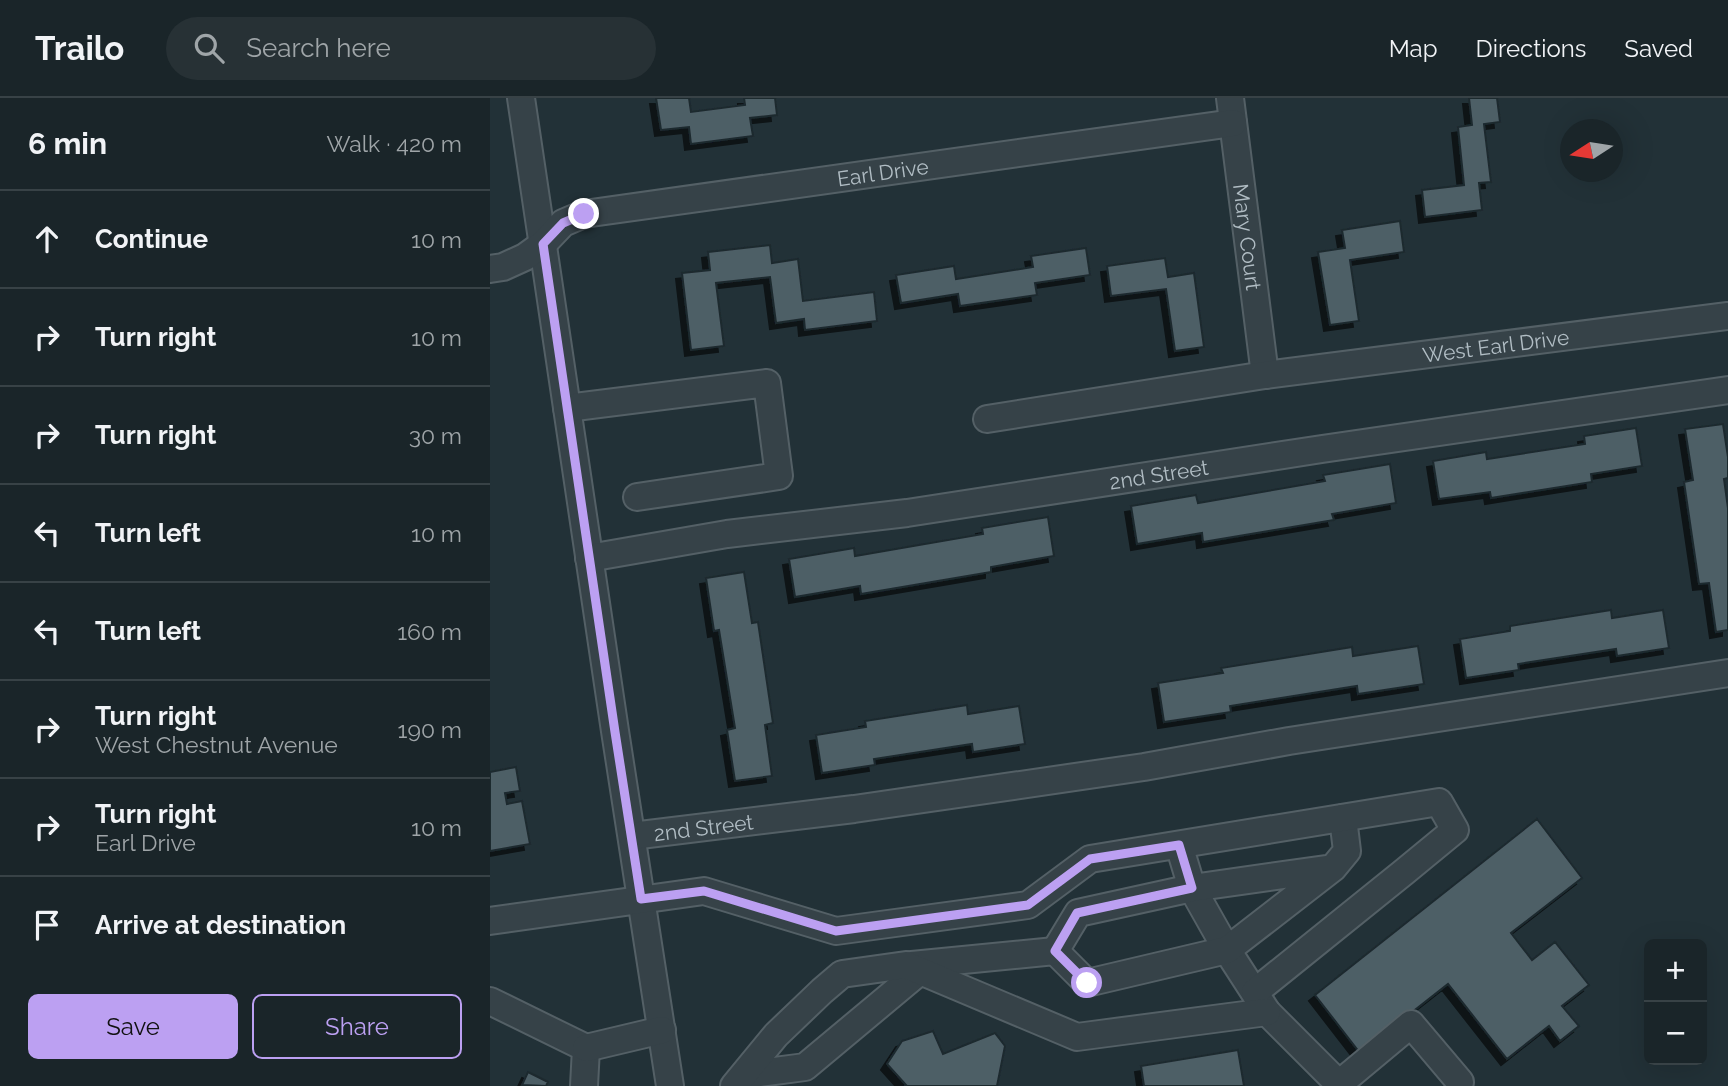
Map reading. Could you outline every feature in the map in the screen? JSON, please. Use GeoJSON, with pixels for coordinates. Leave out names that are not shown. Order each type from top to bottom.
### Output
{"type":"FeatureCollection","features":[{"type":"Feature","properties":{"kind":"street"},"geometry":{"type":"LineString","coordinates":[[521,98],[670,1086]]}},
{"type":"Feature","properties":{"kind":"street","name":"Earl Drive"},"geometry":{"type":"LineString","coordinates":[[490,269],[503,267],[525,257],[543,244],[563,223],[584,214],[1232,110]]}},
{"type":"Feature","properties":{"kind":"street","name":"Mary Court"},"geometry":{"type":"LineString","coordinates":[[1232,110],[1265,375]]}},
{"type":"Feature","properties":{"kind":"street","name":"West Earl Drive"},"geometry":{"type":"LineString","coordinates":[[987,419],[1265,375],[1728,316]]}},
{"type":"Feature","properties":{"kind":"street"},"geometry":{"type":"LineString","coordinates":[[567,408],[767,383],[779,476],[637,497]]}},
{"type":"Feature","properties":{"kind":"street","name":"2nd Street"},"geometry":{"type":"LineString","coordinates":[[589,558],[727,534],[907,513],[1728,390]]}},
{"type":"Feature","properties":{"kind":"street","name":"2nd Street"},"geometry":{"type":"LineString","coordinates":[[632,836],[854,809],[1144,767],[1303,739],[1728,673]]}},
{"type":"Feature","properties":{"kind":"street"},"geometry":{"type":"LineString","coordinates":[[490,921],[704,891],[836,931],[1028,905],[1090,859],[1439,802],[1455,830],[1261,1002],[1077,1037],[913,968]]}},
{"type":"Feature","properties":{"kind":"street"},"geometry":{"type":"LineString","coordinates":[[1055,951],[1087,983],[1227,950],[1334,868],[1347,851],[1343,818]]}},
{"type":"Feature","properties":{"kind":"street"},"geometry":{"type":"LineString","coordinates":[[1179,845],[1192,888],[1227,950],[1261,1002],[1339,1084],[1411,1024],[1460,1082]]}},
{"type":"Feature","properties":{"kind":"street"},"geometry":{"type":"LineString","coordinates":[[1055,951],[1077,913],[1192,888],[1334,868]]}},
{"type":"Feature","properties":{"kind":"street"},"geometry":{"type":"LineString","coordinates":[[740,1080],[776,1035],[842,974],[1055,951]]}},
{"type":"Feature","properties":{"kind":"street"},"geometry":{"type":"LineString","coordinates":[[740,1080],[806,1067],[913,968]]}},
{"type":"Feature","properties":{"kind":"street"},"geometry":{"type":"LineString","coordinates":[[490,1001],[586,1048],[662,1030]]}},
{"type":"Feature","properties":{"kind":"street"},"geometry":{"type":"LineString","coordinates":[[584,1086],[586,1048]]}},
{"type":"Feature","properties":{"kind":"building"},"geometry":{"type":"Polygon","coordinates":[[[656,98],[689,98],[691,112],[745,105],[744,98],[775,98],[777,115],[750,118],[753,136],[691,144],[689,127],[661,130],[656,98]]]}},
{"type":"Feature","properties":{"kind":"building"},"geometry":{"type":"Polygon","coordinates":[[[1469,98],[1497,98],[1500,122],[1484,124],[1491,182],[1479,183],[1482,210],[1425,217],[1422,190],[1464,185],[1458,127],[1472,125],[1469,98]]]}},
{"type":"Feature","properties":{"kind":"building"},"geometry":{"type":"Polygon","coordinates":[[[1400,221],[1404,252],[1350,260],[1359,321],[1330,325],[1318,252],[1345,248],[1342,230],[1400,221]]]}},
{"type":"Feature","properties":{"kind":"building"},"geometry":{"type":"Polygon","coordinates":[[[770,245],[772,263],[798,259],[803,301],[874,292],[877,321],[805,330],[804,319],[776,323],[770,277],[716,283],[724,346],[691,350],[682,273],[710,270],[708,252],[770,245]]]}},
{"type":"Feature","properties":{"kind":"building"},"geometry":{"type":"Polygon","coordinates":[[[1086,248],[1090,275],[1035,283],[1037,295],[960,306],[958,294],[901,303],[896,275],[954,266],[956,279],[1033,267],[1031,256],[1086,248]]]}},
{"type":"Feature","properties":{"kind":"building"},"geometry":{"type":"Polygon","coordinates":[[[1165,258],[1168,277],[1194,273],[1204,347],[1175,351],[1166,289],[1111,296],[1107,266],[1165,258]]]}},
{"type":"Feature","properties":{"kind":"building"},"geometry":{"type":"Polygon","coordinates":[[[1723,424],[1728,457],[1728,478],[1724,479],[1728,508],[1728,630],[1716,632],[1709,583],[1699,584],[1684,482],[1693,480],[1685,429],[1723,424]]]}},
{"type":"Feature","properties":{"kind":"building"},"geometry":{"type":"Polygon","coordinates":[[[1636,428],[1642,466],[1591,474],[1592,482],[1491,498],[1490,492],[1439,499],[1433,461],[1486,452],[1487,459],[1585,444],[1584,436],[1636,428]]]}},
{"type":"Feature","properties":{"kind":"building"},"geometry":{"type":"Polygon","coordinates":[[[1390,464],[1396,503],[1332,514],[1334,520],[1203,542],[1202,533],[1137,544],[1131,506],[1196,495],[1198,503],[1325,481],[1323,475],[1390,464]]]}},
{"type":"Feature","properties":{"kind":"building"},"geometry":{"type":"Polygon","coordinates":[[[1048,517],[1054,556],[991,567],[991,572],[861,594],[860,586],[795,597],[789,559],[854,548],[855,556],[983,534],[982,528],[1048,517]]]}},
{"type":"Feature","properties":{"kind":"building"},"geometry":{"type":"Polygon","coordinates":[[[744,572],[752,623],[758,622],[773,723],[765,725],[772,776],[735,781],[727,730],[735,728],[719,630],[714,631],[706,578],[744,572]]]}},
{"type":"Feature","properties":{"kind":"building"},"geometry":{"type":"Polygon","coordinates":[[[1611,610],[1612,618],[1663,610],[1669,648],[1617,656],[1616,649],[1518,664],[1519,670],[1466,678],[1460,639],[1510,631],[1510,626],[1611,610]]]}},
{"type":"Feature","properties":{"kind":"building"},"geometry":{"type":"Polygon","coordinates":[[[1418,646],[1424,684],[1358,694],[1357,686],[1230,706],[1231,712],[1164,722],[1158,683],[1223,673],[1221,668],[1352,647],[1353,656],[1418,646]]]}},
{"type":"Feature","properties":{"kind":"building"},"geometry":{"type":"Polygon","coordinates":[[[967,705],[968,714],[1019,706],[1025,744],[973,752],[972,744],[874,759],[875,765],[822,773],[816,735],[866,727],[865,721],[967,705]]]}},
{"type":"Feature","properties":{"kind":"building"},"geometry":{"type":"Polygon","coordinates":[[[516,767],[520,791],[505,793],[507,804],[522,801],[530,844],[490,851],[490,772],[516,767]]]}},
{"type":"Feature","properties":{"kind":"building"},"geometry":{"type":"Polygon","coordinates":[[[1537,819],[1582,878],[1511,933],[1532,960],[1555,942],[1589,985],[1562,1006],[1579,1026],[1560,1041],[1549,1026],[1507,1059],[1448,984],[1360,1053],[1315,995],[1537,819]]]}},
{"type":"Feature","properties":{"kind":"building"},"geometry":{"type":"Polygon","coordinates":[[[933,1031],[943,1054],[995,1033],[1005,1046],[997,1086],[905,1086],[887,1064],[902,1041],[933,1031]]]}},
{"type":"Feature","properties":{"kind":"building"},"geometry":{"type":"Polygon","coordinates":[[[1238,1050],[1244,1086],[1144,1086],[1141,1066],[1238,1050]]]}},
{"type":"Feature","properties":{"kind":"building"},"geometry":{"type":"Polygon","coordinates":[[[528,1072],[548,1082],[546,1086],[522,1085],[528,1072]]]}},
{"type":"Feature","properties":{"kind":"route"},"geometry":{"type":"LineString","coordinates":[[584,214],[563,223],[543,244],[641,899],[704,891],[836,931],[1028,905],[1090,859],[1179,845],[1192,888],[1077,913],[1055,951],[1087,983]]}}]}
